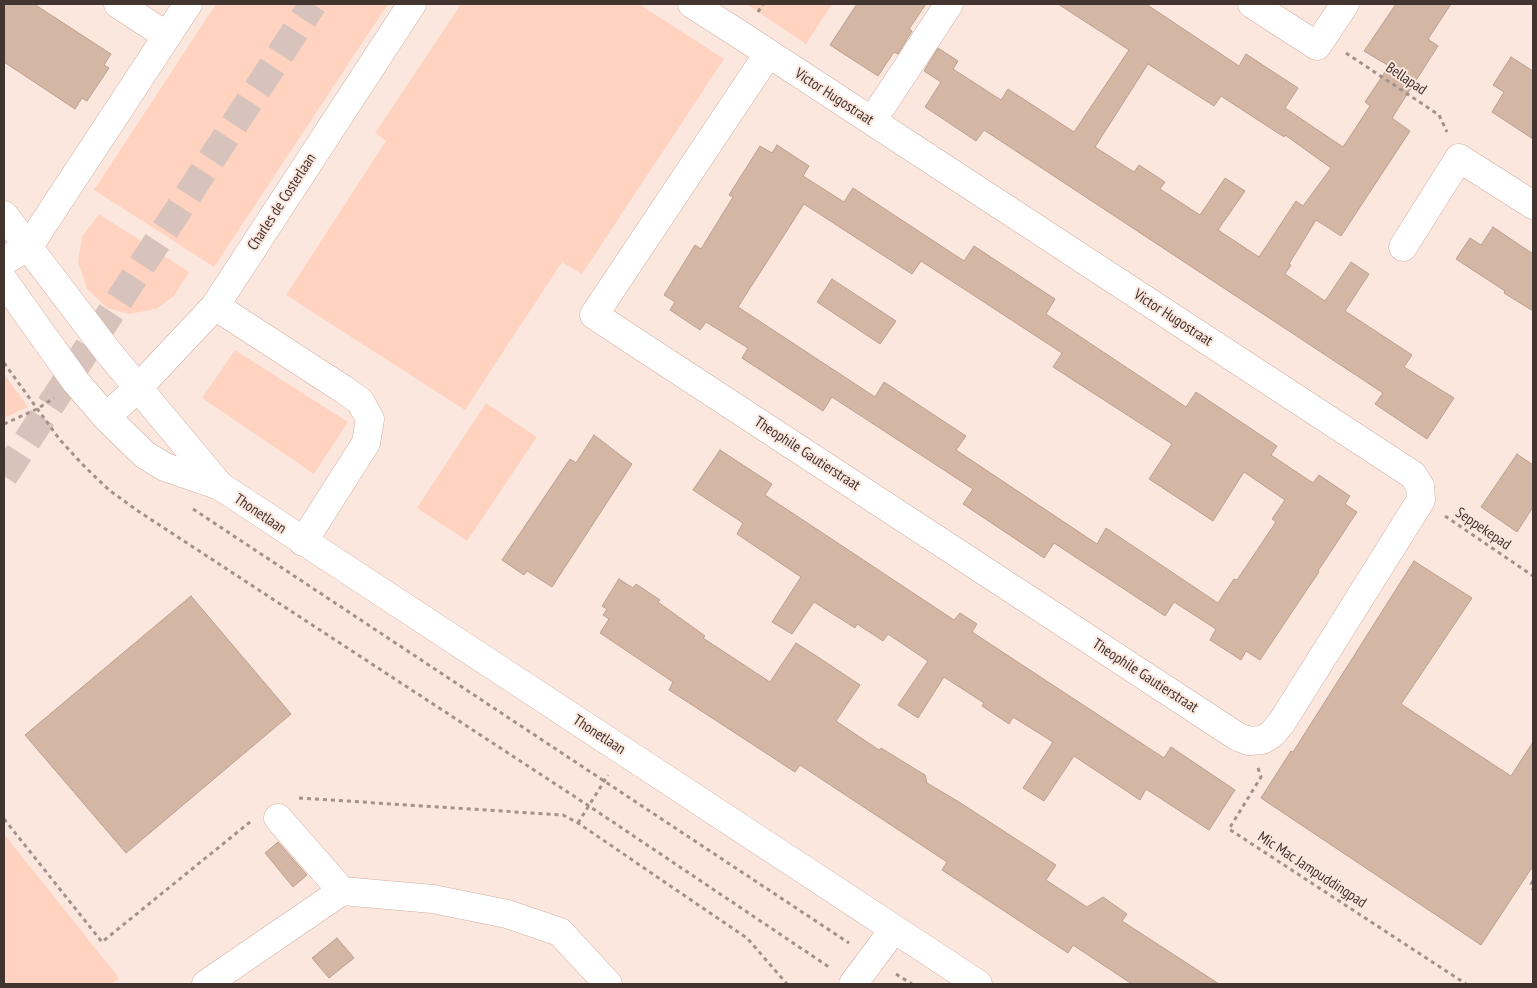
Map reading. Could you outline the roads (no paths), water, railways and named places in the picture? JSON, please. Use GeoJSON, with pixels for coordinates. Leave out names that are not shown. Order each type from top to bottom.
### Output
{"type":"FeatureCollection","features":[{"type":"Feature","properties":{"kind":"street"},"geometry":{"type":"LineString","coordinates":[[118,4],[168,36]]}},
{"type":"Feature","properties":{"kind":"street"},"geometry":{"type":"LineString","coordinates":[[4,261],[29,246],[188,4]]}},
{"type":"Feature","properties":{"kind":"street","name":"Charles de Costerlaan"},"geometry":{"type":"LineString","coordinates":[[138,388],[215,306],[412,4]]}},
{"type":"Feature","properties":{"kind":"street","name":"Victor Hugostraat"},"geometry":{"type":"LineString","coordinates":[[692,4],[1413,475],[1420,486],[1421,500],[1282,722]]}},
{"type":"Feature","properties":{"kind":"street"},"geometry":{"type":"LineString","coordinates":[[872,121],[948,4]]}},
{"type":"Feature","properties":{"kind":"street"},"geometry":{"type":"LineString","coordinates":[[1252,4],[1317,46],[1345,4]]}},
{"type":"Feature","properties":{"kind":"street","name":"Theophile Gautierstraat"},"geometry":{"type":"LineString","coordinates":[[768,54],[594,315],[1238,736],[1249,741],[1262,740],[1272,734],[1282,722]]}},
{"type":"Feature","properties":{"kind":"street"},"geometry":{"type":"LineString","coordinates":[[1403,247],[1459,158],[1533,205]]}},
{"type":"Feature","properties":{"kind":"street","name":"Thonetlaan"},"geometry":{"type":"LineString","coordinates":[[4,215],[109,353],[220,486]]}},
{"type":"Feature","properties":{"kind":"street","name":"Thonetlaan"},"geometry":{"type":"LineString","coordinates":[[4,281],[76,382],[106,417],[145,454],[165,467],[220,486],[978,984]]}},
{"type":"Feature","properties":{"kind":"street"},"geometry":{"type":"LineString","coordinates":[[215,306],[360,401],[370,419],[366,443],[303,542]]}},
{"type":"Feature","properties":{"kind":"street"},"geometry":{"type":"LineString","coordinates":[[106,417],[138,388]]}},
{"type":"Feature","properties":{"kind":"street"},"geometry":{"type":"LineString","coordinates":[[278,818],[342,891]]}},
{"type":"Feature","properties":{"kind":"street"},"geometry":{"type":"LineString","coordinates":[[206,984],[342,891],[432,899],[507,914],[560,932],[608,984]]}},
{"type":"Feature","properties":{"kind":"street"},"geometry":{"type":"LineString","coordinates":[[854,984],[894,929]]}},
{"type":"Feature","properties":{"kind":"tunnel"},"geometry":{"type":"LineString","coordinates":[[4,476],[313,4]]}}]}
